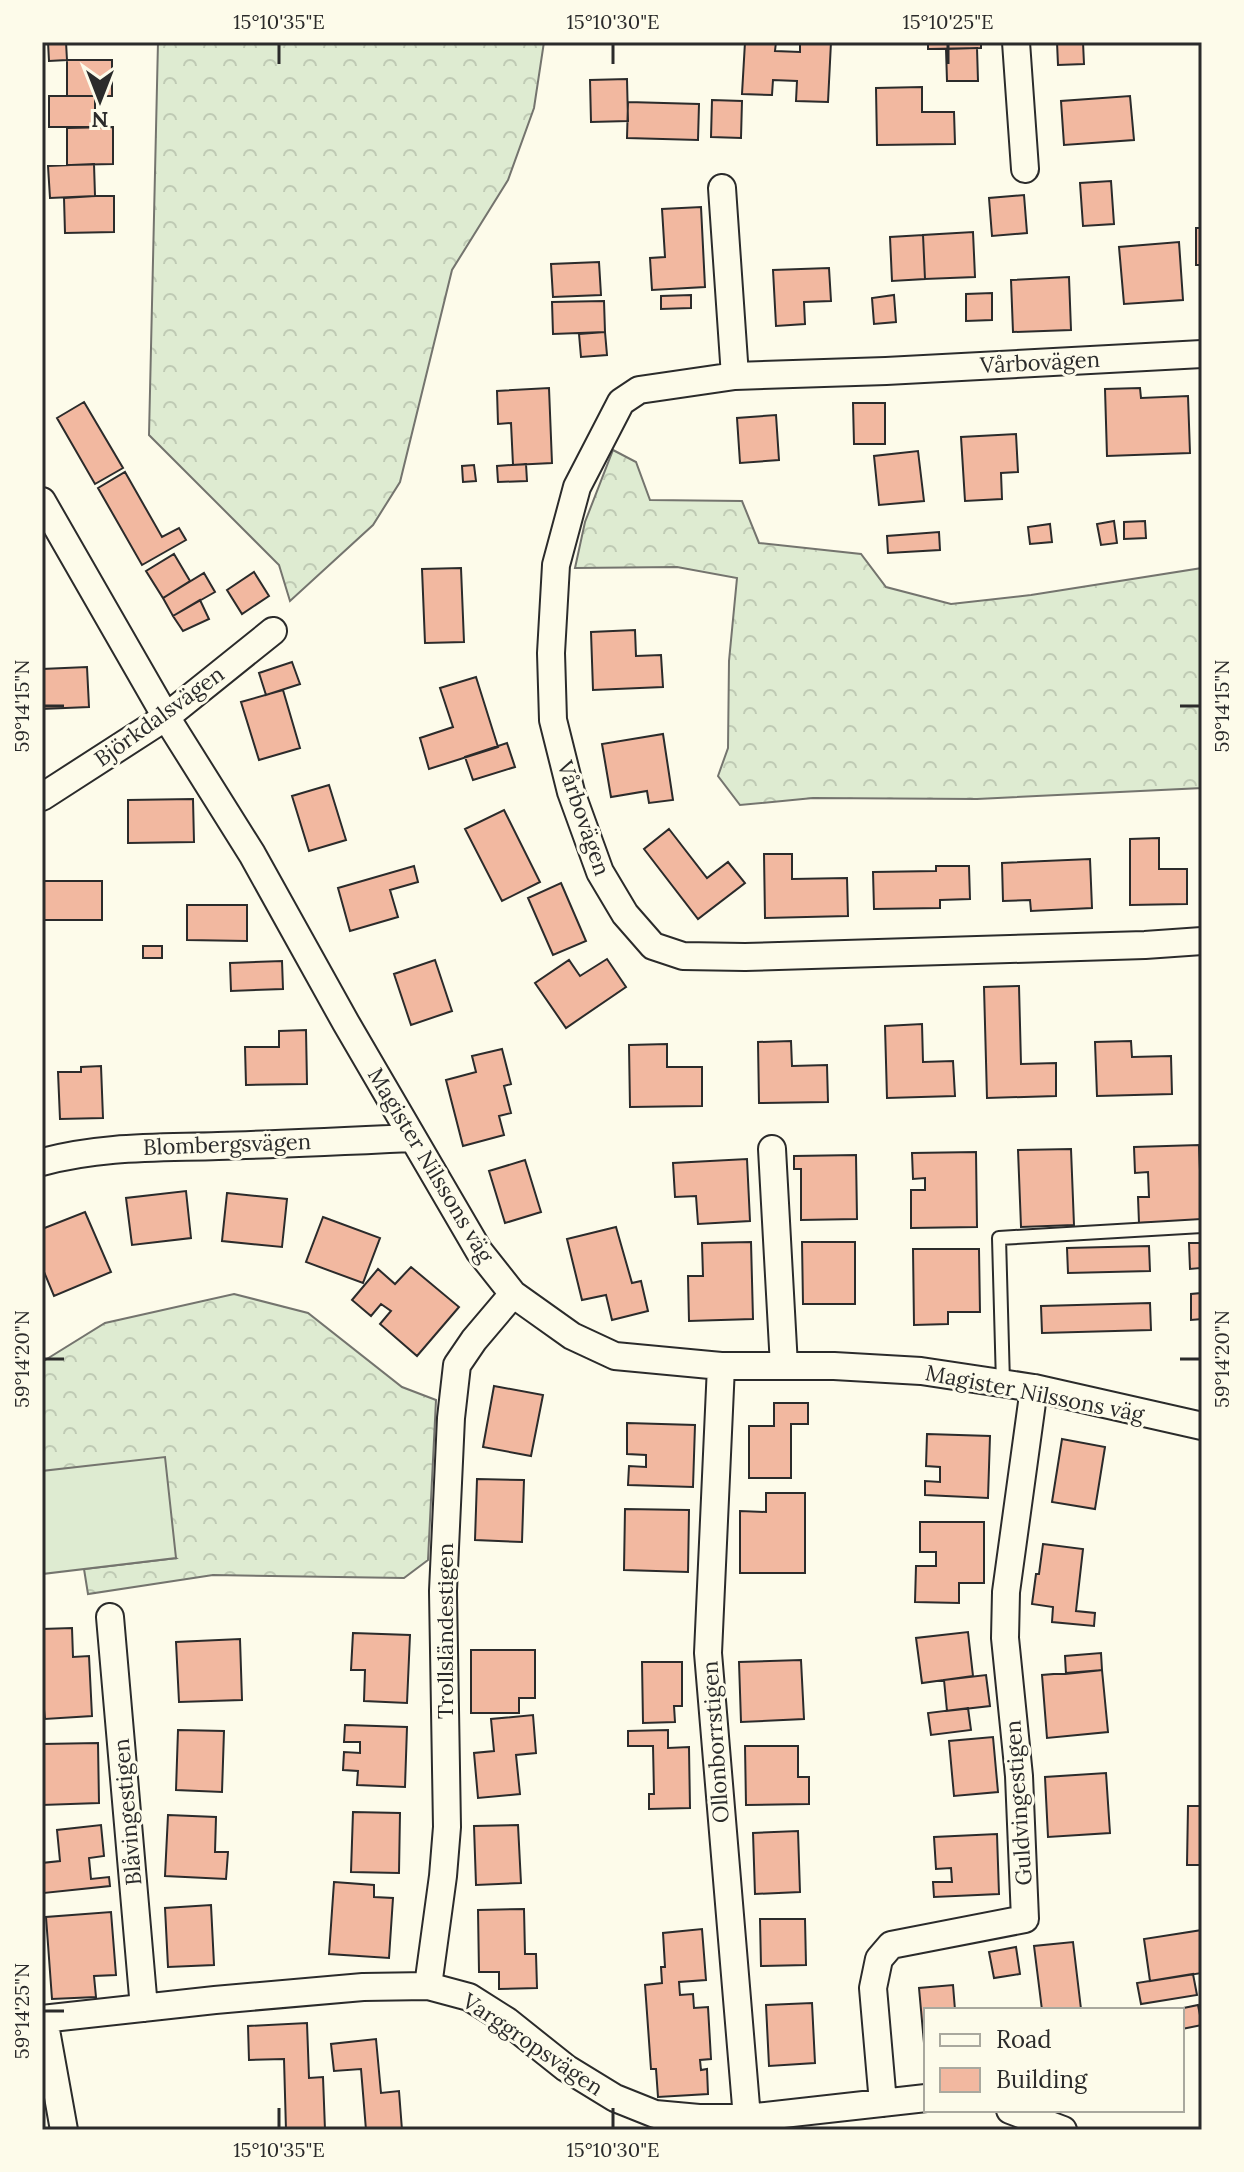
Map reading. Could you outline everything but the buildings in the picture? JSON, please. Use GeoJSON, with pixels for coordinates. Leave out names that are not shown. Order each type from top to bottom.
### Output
{"type":"FeatureCollection","features":[{"type":"Feature","properties":{"kind":"street"},"geometry":{"type":"LineString","coordinates":[[1016,42],[1025,169]]}},
{"type":"Feature","properties":{"kind":"street"},"geometry":{"type":"LineString","coordinates":[[722,188],[735,376]]}},
{"type":"Feature","properties":{"kind":"street","name":"Vårbovägen"},"geometry":{"type":"LineString","coordinates":[[1202,354],[735,376],[639,390],[621,402],[577,487],[556,565],[551,653],[553,720],[571,792],[600,872],[625,914],[653,946],[683,956],[745,957],[1202,941]]}},
{"type":"Feature","properties":{"kind":"street","name":"Magister Nilssons väg"},"geometry":{"type":"LineString","coordinates":[[42,501],[166,717],[252,854],[479,1251],[513,1294],[572,1336],[615,1356],[721,1366],[834,1366],[921,1371],[1034,1388],[1202,1426]]}},
{"type":"Feature","properties":{"kind":"street","name":"Björkdalsvägen"},"geometry":{"type":"LineString","coordinates":[[42,797],[166,717],[273,631]]}},
{"type":"Feature","properties":{"kind":"street","name":"Blombergsvägen"},"geometry":{"type":"LineString","coordinates":[[42,1162],[72,1154],[131,1147],[413,1138]]}},
{"type":"Feature","properties":{"kind":"street"},"geometry":{"type":"LineString","coordinates":[[772,1149],[784,1366]]}},
{"type":"Feature","properties":{"kind":"street","name":"Trollsländestigen"},"geometry":{"type":"LineString","coordinates":[[428,1986],[447,1827],[443,1591],[451,1418],[457,1365],[513,1294]]}},
{"type":"Feature","properties":{"kind":"street","name":"Ollonborrstigen"},"geometry":{"type":"LineString","coordinates":[[721,1366],[708,1653],[747,2118]]}},
{"type":"Feature","properties":{"kind":"street","name":"Guldvingestigen"},"geometry":{"type":"LineString","coordinates":[[883,2103],[873,1988],[879,1959],[891,1945],[1025,1919],[1019,1776],[1005,1622],[1006,1592],[1034,1388]]}},
{"type":"Feature","properties":{"kind":"street","name":"Blåvingestigen"},"geometry":{"type":"LineString","coordinates":[[110,1617],[144,2008]]}},
{"type":"Feature","properties":{"kind":"street","name":"Varggropsvägen"},"geometry":{"type":"LineString","coordinates":[[43,2019],[363,1987],[428,1986],[469,1997],[507,2021],[566,2068],[615,2098],[655,2114],[747,2118],[924,2098]]}},
{"type":"Feature","properties":{"kind":"street"},"geometry":{"type":"LineString","coordinates":[[43,2019],[64,2130]]}},
{"type":"Feature","properties":{"kind":"street"},"geometry":{"type":"LineString","coordinates":[[1015,2112],[1063,2130]]}},
{"type":"Feature","properties":{"kind":"lane"},"geometry":{"type":"LineString","coordinates":[[1003,1384],[999,1238],[1202,1226]]}},
{"type":"Feature","properties":{"kind":"green space"},"geometry":{"type":"Polygon","coordinates":[[[158,42],[544,42],[534,108],[508,180],[452,270],[400,482],[373,525],[290,601],[279,565],[149,435],[158,42]]]}},
{"type":"Feature","properties":{"kind":"green space"},"geometry":{"type":"Polygon","coordinates":[[[613,450],[636,462],[650,500],[742,501],[759,543],[861,554],[886,587],[951,604],[1031,595],[1202,568],[1202,788],[977,799],[813,798],[740,805],[718,776],[728,748],[729,661],[737,578],[677,567],[575,568],[585,522],[613,450]]]}},
{"type":"Feature","properties":{"kind":"green space"},"geometry":{"type":"Polygon","coordinates":[[[234,1294],[308,1313],[402,1387],[436,1400],[428,1560],[404,1578],[213,1575],[88,1594],[84,1569],[176,1558],[42,1471],[42,1362],[105,1323],[234,1294]]]}},
{"type":"Feature","properties":{"kind":"green space"},"geometry":{"type":"Polygon","coordinates":[[[165,1457],[176,1558],[42,1574],[42,1471],[165,1457]]]}}]}
